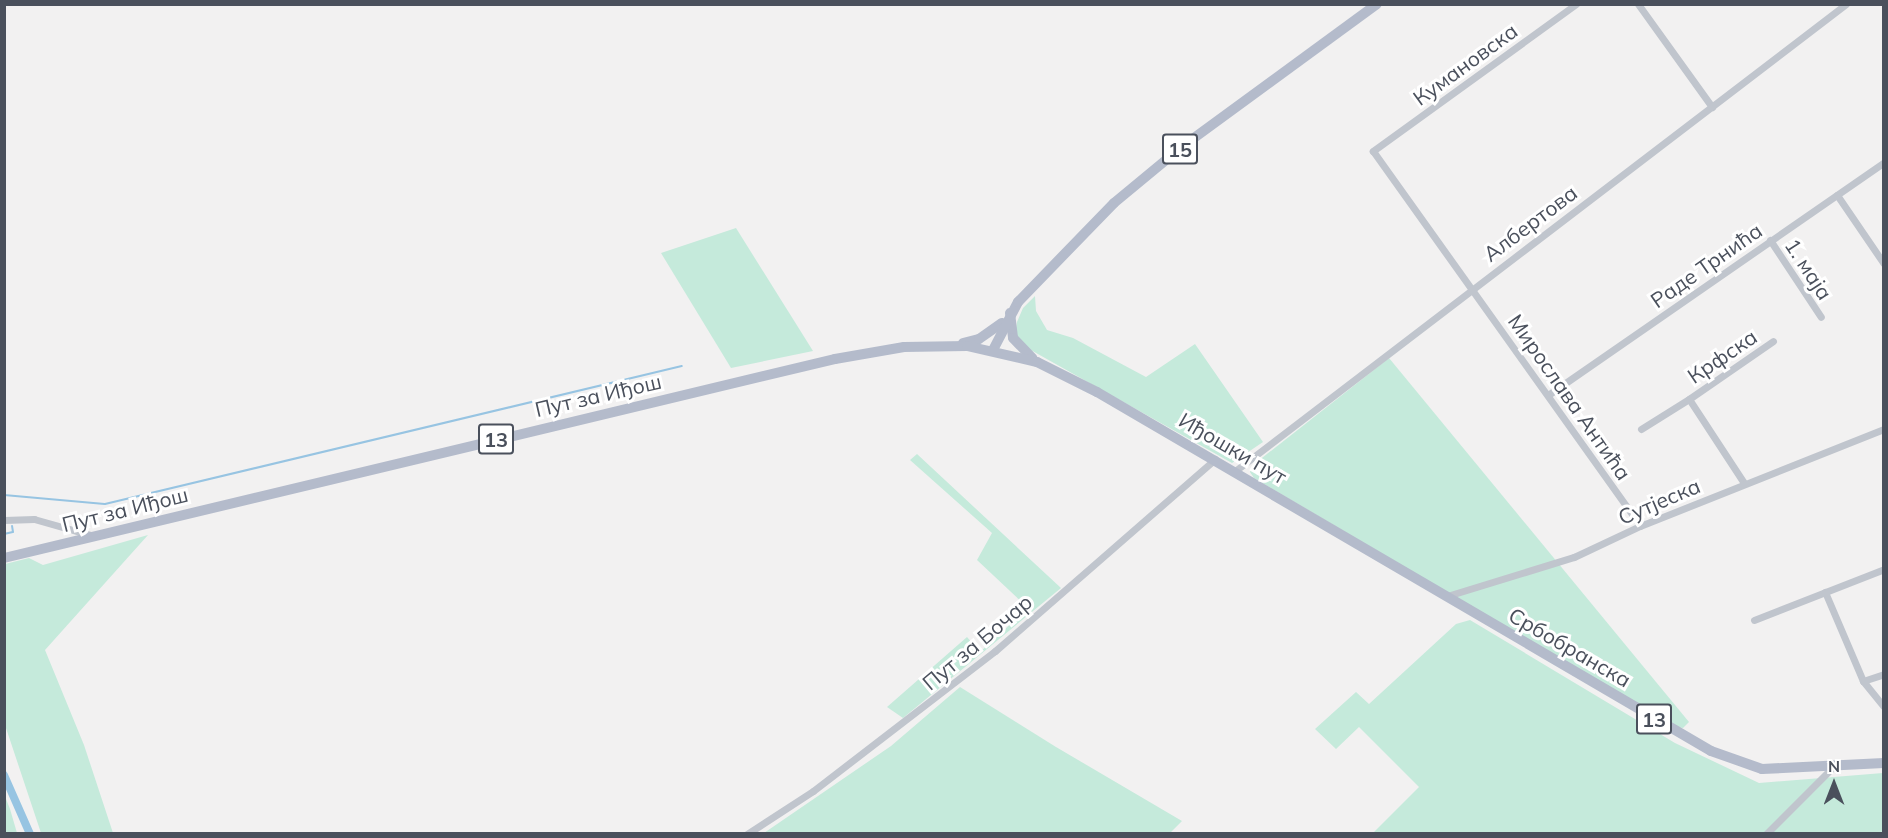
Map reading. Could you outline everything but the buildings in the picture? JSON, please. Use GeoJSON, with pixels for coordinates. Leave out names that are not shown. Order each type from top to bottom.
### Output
{"type":"FeatureCollection","features":[{"type":"Feature","properties":{"kind":"main road","name":"15"},"geometry":{"type":"LineString","coordinates":[[993,350],[1008,316],[1114,203],[1183,146],[1377,4]]}},
{"type":"Feature","properties":{"kind":"main road"},"geometry":{"type":"LineString","coordinates":[[954,345],[979,339],[1008,316],[1014,338],[1037,362]]}},
{"type":"Feature","properties":{"kind":"main road","name":"Пут за Иђош"},"geometry":{"type":"LineString","coordinates":[[4,558],[835,359],[904,347],[954,345],[993,350]]}},
{"type":"Feature","properties":{"kind":"main road","name":"Иђошки пут"},"geometry":{"type":"LineString","coordinates":[[993,350],[1037,362],[1097,392],[1215,459],[1445,597]]}},
{"type":"Feature","properties":{"kind":"main road","name":"Србобранска"},"geometry":{"type":"LineString","coordinates":[[1445,597],[1711,751],[1762,769],[1884,763]]}},
{"type":"Feature","properties":{"kind":"street","name":"Кумановска"},"geometry":{"type":"LineString","coordinates":[[1373,151],[1576,4]]}},
{"type":"Feature","properties":{"kind":"street"},"geometry":{"type":"LineString","coordinates":[[1638,4],[1712,107]]}},
{"type":"Feature","properties":{"kind":"street","name":"Албертова"},"geometry":{"type":"LineString","coordinates":[[1235,471],[1846,4]]}},
{"type":"Feature","properties":{"kind":"street","name":"Мирослава Антића"},"geometry":{"type":"LineString","coordinates":[[1373,151],[1473,287],[1640,526]]}},
{"type":"Feature","properties":{"kind":"street","name":"Раде Трнића"},"geometry":{"type":"LineString","coordinates":[[1548,395],[1884,162]]}},
{"type":"Feature","properties":{"kind":"street"},"geometry":{"type":"LineString","coordinates":[[1837,195],[1884,264]]}},
{"type":"Feature","properties":{"kind":"street","name":"1. маја"},"geometry":{"type":"LineString","coordinates":[[1770,240],[1821,317]]}},
{"type":"Feature","properties":{"kind":"street","name":"Крфска"},"geometry":{"type":"LineString","coordinates":[[1641,429],[1773,341]]}},
{"type":"Feature","properties":{"kind":"street","name":"Крфска"},"geometry":{"type":"LineString","coordinates":[[1689,399],[1744,483]]}},
{"type":"Feature","properties":{"kind":"street","name":"Сутјеска"},"geometry":{"type":"LineString","coordinates":[[1445,597],[1574,557],[1640,526],[1744,483],[1884,429]]}},
{"type":"Feature","properties":{"kind":"street","name":"Пут за Бочар"},"geometry":{"type":"LineString","coordinates":[[747,834],[813,791],[985,658],[1215,459]]}},
{"type":"Feature","properties":{"kind":"street"},"geometry":{"type":"LineString","coordinates":[[4,520],[34,519],[96,537]]}},
{"type":"Feature","properties":{"kind":"street"},"geometry":{"type":"LineString","coordinates":[[1754,620],[1884,569]]}},
{"type":"Feature","properties":{"kind":"street"},"geometry":{"type":"LineString","coordinates":[[1825,592],[1863,681],[1884,707]]}},
{"type":"Feature","properties":{"kind":"street"},"geometry":{"type":"LineString","coordinates":[[1863,681],[1884,674]]}},
{"type":"Feature","properties":{"kind":"street"},"geometry":{"type":"LineString","coordinates":[[1766,834],[1833,767]]}},
{"type":"Feature","properties":{"kind":"green space"},"geometry":{"type":"Polygon","coordinates":[[[736,228],[813,351],[731,368],[661,253],[736,228]]]}},
{"type":"Feature","properties":{"kind":"green space"},"geometry":{"type":"Polygon","coordinates":[[[1035,296],[1036,311],[1047,330],[1073,338],[1146,377],[1195,344],[1263,442],[1232,463],[1029,349],[1015,334],[1023,308],[1035,296]]]}},
{"type":"Feature","properties":{"kind":"green space"},"geometry":{"type":"Polygon","coordinates":[[[1389,358],[1689,722],[1683,728],[1675,727],[1254,478],[1250,472],[1253,465],[1389,358]]]}},
{"type":"Feature","properties":{"kind":"green space"},"geometry":{"type":"Polygon","coordinates":[[[917,454],[1061,588],[903,718],[887,707],[967,637],[980,652],[1028,608],[977,560],[992,533],[910,460],[917,454]]]}},
{"type":"Feature","properties":{"kind":"green space"},"geometry":{"type":"Polygon","coordinates":[[[148,535],[45,650],[84,745],[113,833],[41,833],[5,725],[5,564],[29,558],[43,565],[148,535]]]}},
{"type":"Feature","properties":{"kind":"green space"},"geometry":{"type":"Polygon","coordinates":[[[1470,620],[1675,743],[1759,783],[1883,773],[1883,833],[1373,833],[1419,787],[1359,727],[1336,749],[1315,729],[1356,692],[1369,704],[1456,624],[1470,620]]]}},
{"type":"Feature","properties":{"kind":"green space"},"geometry":{"type":"Polygon","coordinates":[[[960,687],[1182,821],[1169,834],[764,833],[891,746],[960,687]]]}},
{"type":"Feature","properties":{"kind":"green space"},"geometry":{"type":"Polygon","coordinates":[[[4,794],[10,809],[17,833],[5,833],[4,794]]]}},
{"type":"Feature","properties":{"kind":"waterway"},"geometry":{"type":"LineString","coordinates":[[4,495],[105,504],[682,366]]}},
{"type":"Feature","properties":{"kind":"waterway"},"geometry":{"type":"LineString","coordinates":[[4,534],[13,532],[12,526]]}},
{"type":"Feature","properties":{"kind":"waterway"},"geometry":{"type":"LineString","coordinates":[[4,775],[30,834]]}}]}
